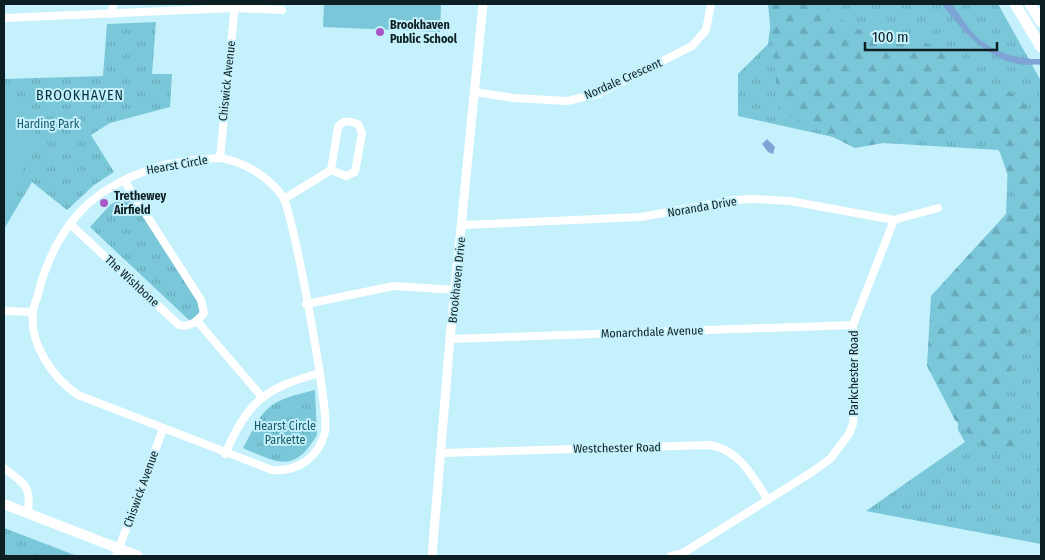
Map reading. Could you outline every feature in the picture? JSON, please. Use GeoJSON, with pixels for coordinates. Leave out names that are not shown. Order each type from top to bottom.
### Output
{"type":"FeatureCollection","features":[{"type":"Feature","properties":{"kind":"main road"},"geometry":{"type":"LineString","coordinates":[[1015,4],[1041,47]]}},
{"type":"Feature","properties":{"kind":"main road"},"geometry":{"type":"LineString","coordinates":[[1030,4],[1041,22]]}},
{"type":"Feature","properties":{"kind":"main road"},"geometry":{"type":"LineString","coordinates":[[4,504],[117,553],[138,556]]}},
{"type":"Feature","properties":{"kind":"street"},"geometry":{"type":"LineString","coordinates":[[112,14],[113,4]]}},
{"type":"Feature","properties":{"kind":"street","name":"Brookhaven Drive"},"geometry":{"type":"LineString","coordinates":[[432,556],[450,339],[457,290],[483,4]]}},
{"type":"Feature","properties":{"kind":"street","name":"Nordale Crescent"},"geometry":{"type":"LineString","coordinates":[[474,92],[514,98],[567,101],[598,94],[692,46],[706,30],[711,4]]}},
{"type":"Feature","properties":{"kind":"street"},"geometry":{"type":"LineString","coordinates":[[4,18],[112,14],[235,6],[282,10]]}},
{"type":"Feature","properties":{"kind":"street","name":"Chiswick Avenue"},"geometry":{"type":"LineString","coordinates":[[220,158],[235,6]]}},
{"type":"Feature","properties":{"kind":"street"},"geometry":{"type":"LineString","coordinates":[[284,199],[331,170],[338,126],[342,122],[349,121],[358,124],[362,133],[355,172],[346,176],[331,170]]}},
{"type":"Feature","properties":{"kind":"street","name":"Hearst Circle"},"geometry":{"type":"LineString","coordinates":[[220,158],[243,164],[256,171],[284,199],[294,233],[320,373],[327,424],[320,445],[308,461],[291,470],[272,470],[225,454],[78,395],[63,384],[49,366],[40,349],[32,312],[44,267],[70,224],[103,192],[139,172],[169,164],[220,158]]}},
{"type":"Feature","properties":{"kind":"street"},"geometry":{"type":"LineString","coordinates":[[124,180],[201,300],[204,313],[196,320],[262,397]]}},
{"type":"Feature","properties":{"kind":"street","name":"Noranda Drive"},"geometry":{"type":"LineString","coordinates":[[463,225],[641,217],[734,200],[754,199],[790,201],[894,220],[938,208]]}},
{"type":"Feature","properties":{"kind":"street","name":"Parkchester Road"},"geometry":{"type":"LineString","coordinates":[[671,556],[683,553],[830,459],[849,434],[855,414],[853,325],[894,220]]}},
{"type":"Feature","properties":{"kind":"street","name":"The Wishbone"},"geometry":{"type":"LineString","coordinates":[[70,224],[179,325],[187,326],[196,320]]}},
{"type":"Feature","properties":{"kind":"street"},"geometry":{"type":"LineString","coordinates":[[306,304],[394,286],[457,290]]}},
{"type":"Feature","properties":{"kind":"street"},"geometry":{"type":"LineString","coordinates":[[4,311],[32,312]]}},
{"type":"Feature","properties":{"kind":"street","name":"Monarchdale Avenue"},"geometry":{"type":"LineString","coordinates":[[450,339],[853,325]]}},
{"type":"Feature","properties":{"kind":"street"},"geometry":{"type":"LineString","coordinates":[[225,454],[246,413],[262,397],[300,378],[320,373]]}},
{"type":"Feature","properties":{"kind":"street","name":"Chiswick Avenue"},"geometry":{"type":"LineString","coordinates":[[117,553],[163,429]]}},
{"type":"Feature","properties":{"kind":"street","name":"Westchester Road"},"geometry":{"type":"LineString","coordinates":[[440,453],[710,445],[728,450],[742,462],[768,500]]}},
{"type":"Feature","properties":{"kind":"street"},"geometry":{"type":"LineString","coordinates":[[4,468],[27,487],[29,492],[28,513]]}},
{"type":"Feature","properties":{"kind":"green space"},"geometry":{"type":"Polygon","coordinates":[[[324,4],[441,4],[440,32],[323,27],[324,4]]]}},
{"type":"Feature","properties":{"kind":"green space"},"geometry":{"type":"Polygon","coordinates":[[[768,4],[824,4],[852,28],[918,40],[941,49],[992,83],[1017,96],[1041,121],[1041,312],[1021,337],[1004,389],[1004,409],[1033,451],[1001,454],[987,451],[955,420],[927,366],[931,296],[1017,202],[994,135],[929,135],[855,148],[779,110],[768,4]]]}},
{"type":"Feature","properties":{"kind":"green space"},"geometry":{"type":"Polygon","coordinates":[[[773,4],[998,4],[1041,81],[1041,544],[866,511],[965,442],[958,430],[956,331],[1004,268],[1008,161],[998,150],[851,141],[738,116],[738,74],[768,44],[773,4]]]}},
{"type":"Feature","properties":{"kind":"green space","name":"Harding Park"},"geometry":{"type":"Polygon","coordinates":[[[156,22],[152,74],[172,74],[170,107],[110,123],[91,135],[114,172],[94,185],[67,210],[32,182],[4,229],[4,79],[103,76],[107,24],[156,22]]]}},
{"type":"Feature","properties":{"kind":"green space"},"geometry":{"type":"Polygon","coordinates":[[[4,104],[34,109],[40,119],[4,224],[4,104]]]}},
{"type":"Feature","properties":{"kind":"green space"},"geometry":{"type":"Polygon","coordinates":[[[132,192],[200,305],[201,316],[190,321],[90,227],[110,205],[132,192]]]}},
{"type":"Feature","properties":{"kind":"green space","name":"Hearst Circle Parkette"},"geometry":{"type":"Polygon","coordinates":[[[315,390],[317,435],[301,456],[284,462],[276,461],[243,448],[257,422],[269,407],[286,398],[315,390]]]}},
{"type":"Feature","properties":{"kind":"green space"},"geometry":{"type":"Polygon","coordinates":[[[4,528],[77,556],[4,556],[4,528]]]}},
{"type":"Feature","properties":{"kind":"shaded area"},"geometry":{"type":"Polygon","coordinates":[[[942,4],[952,4],[972,31],[996,50],[1023,58],[1041,59],[1041,65],[1013,63],[988,52],[958,24],[942,4]]]}},
{"type":"Feature","properties":{"kind":"shaded area"},"geometry":{"type":"Polygon","coordinates":[[[767,139],[775,147],[773,154],[768,152],[762,144],[767,139]]]}},
{"type":"Feature","properties":{"kind":"place","name":"Brookhaven Public School"},"geometry":{"type":"Point","coordinates":[380,32]}},
{"type":"Feature","properties":{"kind":"place","name":"Trethewey Airfield"},"geometry":{"type":"Point","coordinates":[104,203]}},
{"type":"Feature","properties":{"kind":"district","name":"BROOKHAVEN"},"geometry":{"type":"Point","coordinates":[80,95]}}]}
